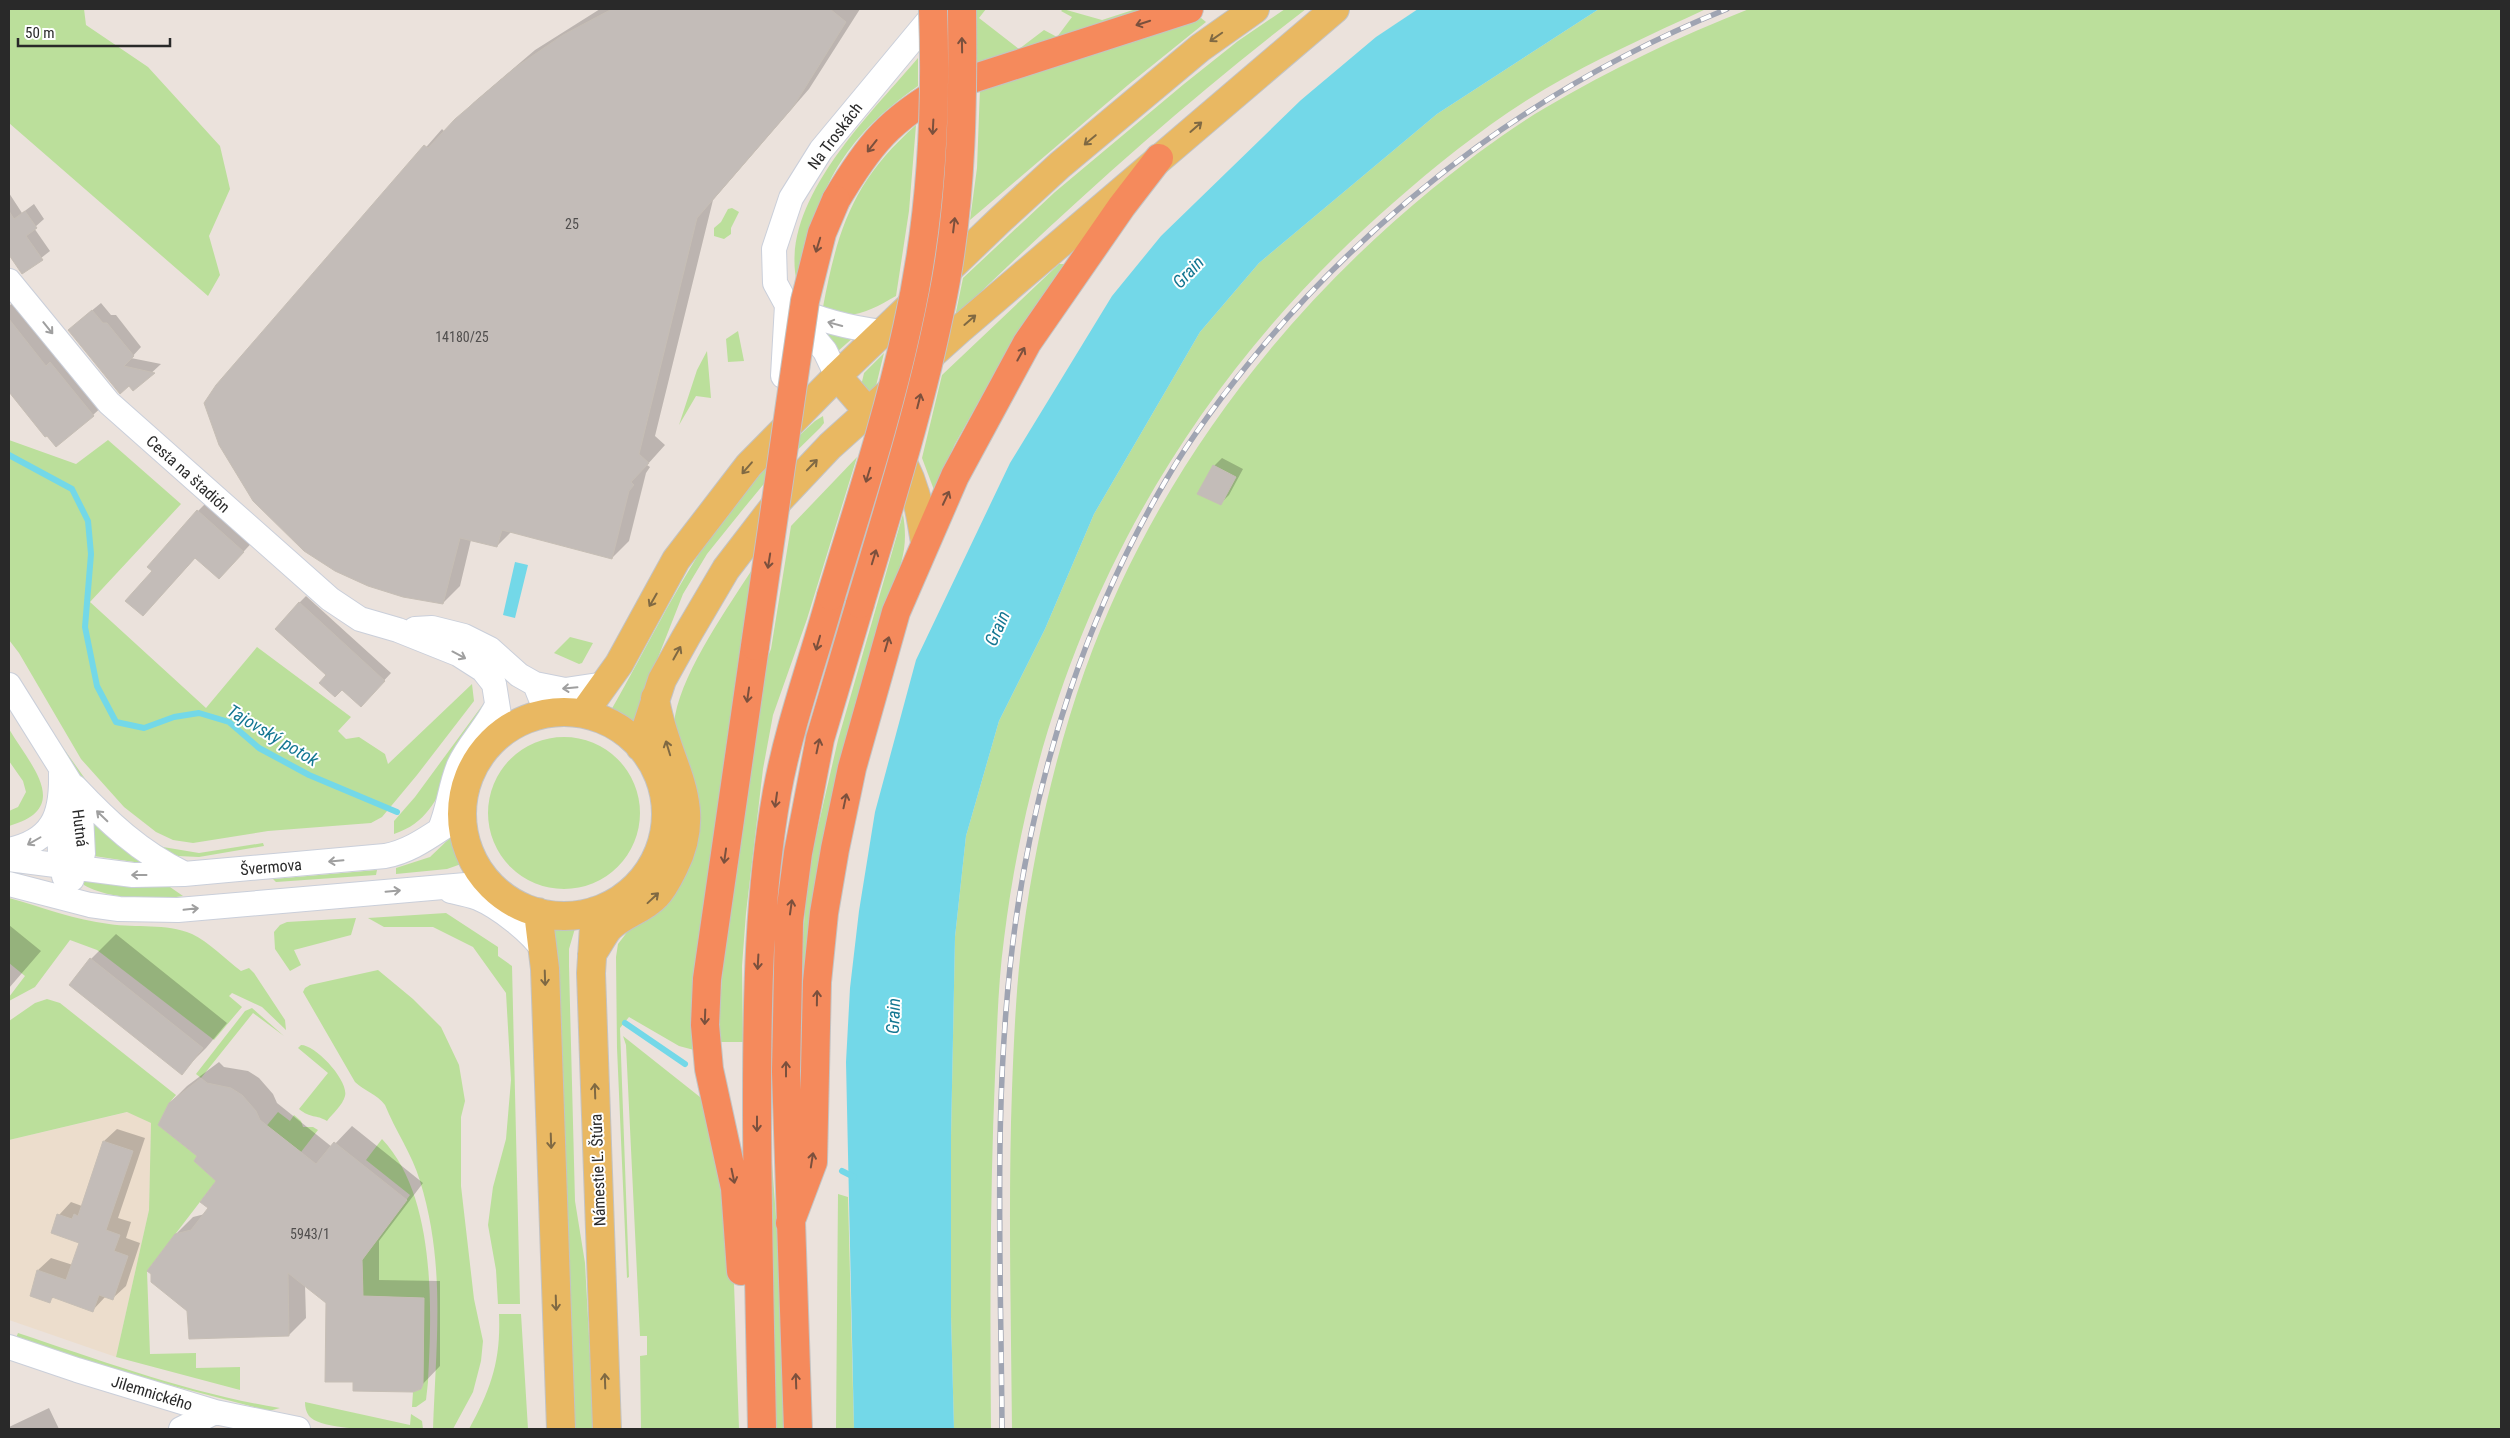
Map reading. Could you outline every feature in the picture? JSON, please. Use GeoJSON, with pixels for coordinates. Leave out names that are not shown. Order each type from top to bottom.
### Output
{"type":"FeatureCollection","features":[{"type":"Feature","properties":{"kind":"highway"},"geometry":{"type":"LineString","coordinates":[[762,1429],[757,1166],[757,990],[760,918],[777,791],[831,596],[883,425],[908,326],[931,171],[935,62],[933,9]]}},
{"type":"Feature","properties":{"kind":"highway"},"geometry":{"type":"LineString","coordinates":[[798,1429],[786,1072],[789,921],[798,853],[820,739],[910,436],[946,279],[960,170],[963,115],[962,9]]}},
{"type":"Feature","properties":{"kind":"highway"},"geometry":{"type":"LineString","coordinates":[[745,1429],[740,1246],[735,1188],[709,1069],[705,1025],[706,979],[805,301],[822,233],[836,200],[858,164],[884,131],[916,105],[947,87],[1189,9]]}},
{"type":"Feature","properties":{"kind":"highway"},"geometry":{"type":"LineString","coordinates":[[790,1223],[813,1162],[818,982],[824,913],[835,849],[852,768],[896,612],[925,542],[956,476],[1027,343],[1122,206],[1159,158]]}},
{"type":"Feature","properties":{"kind":"main road"},"geometry":{"type":"LineString","coordinates":[[583,714],[619,664],[676,560],[738,479],[781,433],[837,376],[1060,165],[1200,48],[1255,9]]}},
{"type":"Feature","properties":{"kind":"main road"},"geometry":{"type":"LineString","coordinates":[[640,747],[662,680],[726,569],[779,500],[830,446],[960,329],[1335,9]]}},
{"type":"Feature","properties":{"kind":"main road"},"geometry":{"type":"LineString","coordinates":[[837,376],[870,412],[905,466],[916,493],[925,542]]}},
{"type":"Feature","properties":{"kind":"main road"},"geometry":{"type":"LineString","coordinates":[[592,954],[609,929],[656,896],[677,861],[685,838],[688,812],[658,719],[655,697]]}},
{"type":"Feature","properties":{"kind":"main road"},"geometry":{"type":"LineString","coordinates":[[548,714],[583,714],[611,724],[640,747],[651,761],[662,784],[666,814],[664,834],[658,854],[642,880],[619,900],[595,911],[562,916],[538,912],[515,904],[489,883],[451,822],[472,771],[484,752],[502,734],[518,723],[548,714]]}},
{"type":"Feature","properties":{"kind":"main road","name":"Námestie Ľ. Štúra"},"geometry":{"type":"LineString","coordinates":[[595,911],[592,954],[607,1429]]}},
{"type":"Feature","properties":{"kind":"main road"},"geometry":{"type":"LineString","coordinates":[[538,912],[543,950],[561,1429]]}},
{"type":"Feature","properties":{"kind":"street","name":"Na Troskách"},"geometry":{"type":"LineString","coordinates":[[787,306],[775,283],[774,248],[791,198],[821,150],[938,9]]}},
{"type":"Feature","properties":{"kind":"street","name":"Cesta na štadión"},"geometry":{"type":"LineString","coordinates":[[9,281],[109,403],[330,599],[360,619],[398,630],[458,654],[483,670],[494,684],[502,734]]}},
{"type":"Feature","properties":{"kind":"street"},"geometry":{"type":"LineString","coordinates":[[787,306],[818,319],[850,328],[883,332]]}},
{"type":"Feature","properties":{"kind":"street"},"geometry":{"type":"LineString","coordinates":[[787,306],[825,351],[837,376]]}},
{"type":"Feature","properties":{"kind":"street"},"geometry":{"type":"LineString","coordinates":[[781,433],[787,306]]}},
{"type":"Feature","properties":{"kind":"street","name":"Cesta na štadión"},"geometry":{"type":"LineString","coordinates":[[398,630],[432,628],[464,636],[490,649],[519,675],[535,684],[565,690],[605,684]]}},
{"type":"Feature","properties":{"kind":"street"},"geometry":{"type":"LineString","coordinates":[[535,684],[548,714]]}},
{"type":"Feature","properties":{"kind":"street","name":"Hutná"},"geometry":{"type":"LineString","coordinates":[[9,685],[65,774],[97,811],[136,845],[184,874]]}},
{"type":"Feature","properties":{"kind":"street"},"geometry":{"type":"LineString","coordinates":[[451,822],[447,813],[449,793],[459,764],[473,741],[490,721],[497,705]]}},
{"type":"Feature","properties":{"kind":"street","name":"Hutná"},"geometry":{"type":"LineString","coordinates":[[65,774],[80,814],[83,854],[69,868],[60,854],[59,809],[65,774]]}},
{"type":"Feature","properties":{"kind":"street","name":"Hutná"},"geometry":{"type":"LineString","coordinates":[[9,850],[24,847],[43,836],[59,809]]}},
{"type":"Feature","properties":{"kind":"street","name":"Švermova"},"geometry":{"type":"LineString","coordinates":[[9,859],[133,875],[184,874],[385,856],[413,848],[451,822]]}},
{"type":"Feature","properties":{"kind":"street"},"geometry":{"type":"LineString","coordinates":[[39,893],[59,884],[69,868]]}},
{"type":"Feature","properties":{"kind":"street"},"geometry":{"type":"LineString","coordinates":[[69,868],[74,886],[90,905]]}},
{"type":"Feature","properties":{"kind":"street","name":"Švermova"},"geometry":{"type":"LineString","coordinates":[[9,884],[90,905],[120,909],[178,910],[489,883]]}},
{"type":"Feature","properties":{"kind":"street"},"geometry":{"type":"LineString","coordinates":[[437,888],[478,898],[507,916],[536,939],[543,950]]}},
{"type":"Feature","properties":{"kind":"street","name":"Jilemnického"},"geometry":{"type":"LineString","coordinates":[[9,1346],[94,1376],[215,1412],[298,1429]]}},
{"type":"Feature","properties":{"kind":"street"},"geometry":{"type":"LineString","coordinates":[[181,1429],[215,1412]]}},
{"type":"Feature","properties":{"kind":"shaded area"},"geometry":{"type":"Polygon","coordinates":[[[128,1112],[151,1123],[149,1210],[116,1357],[9,1320],[9,1140],[128,1112]]]}},
{"type":"Feature","properties":{"kind":"green space"},"geometry":{"type":"Polygon","coordinates":[[[9,9],[84,9],[86,25],[148,67],[220,146],[230,189],[209,236],[220,275],[208,296],[9,123],[9,9]]]}},
{"type":"Feature","properties":{"kind":"green space"},"geometry":{"type":"Polygon","coordinates":[[[971,9],[986,9],[979,18],[1019,49],[1044,30],[1057,37],[1072,17],[1061,11],[1063,9],[1102,20],[1136,9],[1157,9],[971,68],[971,9]]]}},
{"type":"Feature","properties":{"kind":"green space"},"geometry":{"type":"Polygon","coordinates":[[[1285,9],[1306,9],[1170,119],[1040,236],[955,317],[963,278],[1055,192],[1238,41],[1285,9]]]}},
{"type":"Feature","properties":{"kind":"green space"},"geometry":{"type":"Polygon","coordinates":[[[1599,9],[1706,9],[1584,67],[1505,115],[1411,187],[1314,278],[1244,358],[1182,444],[1129,534],[1084,629],[1049,728],[1022,831],[1002,956],[997,1025],[992,1164],[991,1429],[954,1429],[951,1316],[951,1137],[955,937],[966,836],[999,721],[1045,629],[1094,514],[1200,332],[1259,263],[1437,114],[1599,9]]]}},
{"type":"Feature","properties":{"kind":"green space"},"geometry":{"type":"Polygon","coordinates":[[[1749,9],[2501,9],[2501,1429],[1012,1429],[1011,1132],[1015,1031],[1023,933],[1040,833],[1064,734],[1085,670],[1113,600],[1146,533],[1184,468],[1226,406],[1272,347],[1322,291],[1375,238],[1432,189],[1473,157],[1530,117],[1645,54],[1749,9]]]}},
{"type":"Feature","properties":{"kind":"green space"},"geometry":{"type":"Polygon","coordinates":[[[1201,18],[1206,22],[1128,85],[970,220],[977,168],[980,88],[1201,18]]]}},
{"type":"Feature","properties":{"kind":"green space"},"geometry":{"type":"Polygon","coordinates":[[[918,58],[918,86],[869,127],[850,149],[835,171],[823,195],[813,222],[797,283],[795,252],[801,222],[814,191],[832,162],[854,133],[918,58]]]}},
{"type":"Feature","properties":{"kind":"green space"},"geometry":{"type":"Polygon","coordinates":[[[916,125],[909,211],[896,296],[860,313],[841,315],[832,312],[823,307],[835,253],[852,207],[877,165],[916,125]]]}},
{"type":"Feature","properties":{"kind":"green space"},"geometry":{"type":"Polygon","coordinates":[[[732,208],[739,212],[731,228],[731,234],[724,239],[714,236],[714,228],[721,222],[728,209],[732,208]]]}},
{"type":"Feature","properties":{"kind":"green space"},"geometry":{"type":"Polygon","coordinates":[[[1059,264],[1064,264],[1063,268],[1019,330],[955,444],[934,490],[922,458],[942,375],[1059,264]]]}},
{"type":"Feature","properties":{"kind":"green space"},"geometry":{"type":"Polygon","coordinates":[[[738,331],[744,361],[728,362],[726,339],[738,331]]]}},
{"type":"Feature","properties":{"kind":"green space"},"geometry":{"type":"Polygon","coordinates":[[[823,332],[855,336],[837,352],[823,332]]]}},
{"type":"Feature","properties":{"kind":"green space"},"geometry":{"type":"Polygon","coordinates":[[[707,351],[711,398],[696,396],[679,425],[697,370],[707,351]]]}},
{"type":"Feature","properties":{"kind":"green space"},"geometry":{"type":"Polygon","coordinates":[[[884,353],[875,390],[865,390],[861,386],[864,373],[884,353]]]}},
{"type":"Feature","properties":{"kind":"green space"},"geometry":{"type":"Polygon","coordinates":[[[823,416],[824,423],[820,428],[768,479],[707,554],[683,594],[646,688],[640,731],[625,719],[610,712],[701,550],[746,489],[785,449],[823,416]]]}},
{"type":"Feature","properties":{"kind":"green space"},"geometry":{"type":"Polygon","coordinates":[[[9,440],[76,464],[108,440],[181,504],[90,602],[206,708],[257,647],[351,717],[338,731],[346,739],[359,737],[385,754],[388,764],[472,684],[474,701],[382,817],[371,823],[268,831],[193,843],[173,840],[156,832],[124,807],[81,759],[19,653],[9,640],[9,440]]]}},
{"type":"Feature","properties":{"kind":"green space"},"geometry":{"type":"Polygon","coordinates":[[[857,457],[807,619],[773,715],[763,769],[746,913],[742,966],[743,1042],[717,1042],[723,966],[767,659],[771,649],[791,526],[857,457]]]}},
{"type":"Feature","properties":{"kind":"green space"},"geometry":{"type":"Polygon","coordinates":[[[903,514],[904,552],[893,588],[801,1010],[800,969],[809,866],[838,740],[903,514]]]}},
{"type":"Feature","properties":{"kind":"green space"},"geometry":{"type":"Polygon","coordinates":[[[755,565],[694,1050],[679,1046],[629,1017],[620,1028],[629,1277],[627,1278],[617,1048],[616,957],[618,944],[628,931],[674,887],[675,716],[680,697],[697,658],[755,565]]]}},
{"type":"Feature","properties":{"kind":"green space"},"geometry":{"type":"Polygon","coordinates":[[[570,637],[593,643],[582,663],[579,664],[554,653],[570,637]]]}},
{"type":"Feature","properties":{"kind":"green space"},"geometry":{"type":"Polygon","coordinates":[[[484,703],[480,717],[429,810],[415,824],[394,834],[394,821],[415,797],[484,703]]]}},
{"type":"Feature","properties":{"kind":"green space"},"geometry":{"type":"Polygon","coordinates":[[[9,729],[36,771],[43,797],[39,808],[28,818],[9,826],[9,811],[18,807],[26,792],[23,781],[9,761],[9,729]]]}},
{"type":"Feature","properties":{"kind":"green space"},"geometry":{"type":"Polygon","coordinates":[[[564,737],[593,743],[618,759],[634,784],[640,813],[634,842],[618,867],[593,883],[564,889],[535,883],[510,867],[494,842],[488,813],[494,784],[510,759],[535,743],[564,737]]]}},
{"type":"Feature","properties":{"kind":"green space"},"geometry":{"type":"Polygon","coordinates":[[[59,742],[93,790],[146,837],[163,847],[199,853],[263,843],[264,846],[199,857],[178,856],[161,850],[89,791],[57,743],[59,742]]]}},
{"type":"Feature","properties":{"kind":"green space"},"geometry":{"type":"Polygon","coordinates":[[[90,819],[140,859],[141,863],[94,856],[90,819]]]}},
{"type":"Feature","properties":{"kind":"green space"},"geometry":{"type":"Polygon","coordinates":[[[453,835],[464,863],[447,869],[396,874],[396,868],[430,857],[453,835]]]}},
{"type":"Feature","properties":{"kind":"green space"},"geometry":{"type":"Polygon","coordinates":[[[377,870],[376,875],[276,882],[273,879],[377,870]]]}},
{"type":"Feature","properties":{"kind":"green space"},"geometry":{"type":"Polygon","coordinates":[[[83,880],[131,886],[170,887],[183,896],[172,898],[132,898],[118,896],[94,890],[84,885],[83,880]]]}},
{"type":"Feature","properties":{"kind":"green space"},"geometry":{"type":"Polygon","coordinates":[[[9,898],[96,922],[172,928],[192,934],[211,946],[241,971],[249,968],[254,973],[285,1020],[286,1030],[262,1007],[232,993],[229,996],[242,1007],[214,1040],[97,950],[70,940],[35,987],[9,1001],[9,997],[25,976],[9,963],[9,898]]]}},
{"type":"Feature","properties":{"kind":"green space"},"geometry":{"type":"Polygon","coordinates":[[[446,913],[498,947],[498,956],[512,966],[520,1304],[498,1304],[496,1270],[488,1225],[493,1187],[506,1139],[511,1080],[506,993],[473,947],[433,927],[384,927],[368,918],[446,913]]]}},
{"type":"Feature","properties":{"kind":"green space"},"geometry":{"type":"Polygon","coordinates":[[[356,918],[351,935],[294,950],[301,965],[290,971],[275,949],[274,932],[280,925],[287,922],[356,918]]]}},
{"type":"Feature","properties":{"kind":"green space"},"geometry":{"type":"Polygon","coordinates":[[[576,925],[569,949],[575,1201],[585,1263],[594,1429],[574,1429],[558,953],[547,926],[576,925]]]}},
{"type":"Feature","properties":{"kind":"green space"},"geometry":{"type":"Polygon","coordinates":[[[378,970],[413,999],[441,1027],[459,1065],[465,1101],[461,1117],[461,1186],[474,1299],[483,1341],[481,1361],[473,1392],[453,1429],[433,1429],[437,1335],[436,1274],[428,1212],[417,1171],[385,1105],[355,1082],[303,992],[310,985],[378,970]]]}},
{"type":"Feature","properties":{"kind":"green space"},"geometry":{"type":"Polygon","coordinates":[[[47,999],[60,1003],[176,1095],[169,1103],[158,1125],[197,1156],[194,1161],[216,1181],[147,1271],[150,1354],[196,1353],[196,1368],[240,1367],[240,1390],[116,1357],[149,1210],[151,1123],[127,1112],[9,1140],[9,1021],[35,1003],[47,999]]]}},
{"type":"Feature","properties":{"kind":"green space"},"geometry":{"type":"Polygon","coordinates":[[[252,1008],[284,1036],[253,1013],[201,1078],[196,1074],[245,1011],[252,1008]]]}},
{"type":"Feature","properties":{"kind":"green space"},"geometry":{"type":"Polygon","coordinates":[[[623,1036],[705,1101],[733,1254],[739,1429],[641,1429],[640,1356],[647,1355],[647,1336],[640,1336],[626,1045],[623,1036]]]}},
{"type":"Feature","properties":{"kind":"green space"},"geometry":{"type":"Polygon","coordinates":[[[301,1045],[323,1057],[337,1073],[345,1090],[342,1103],[327,1121],[299,1109],[328,1073],[298,1048],[301,1045]]]}},
{"type":"Feature","properties":{"kind":"green space"},"geometry":{"type":"Polygon","coordinates":[[[278,1112],[290,1121],[294,1115],[301,1121],[303,1127],[313,1127],[318,1130],[301,1152],[271,1129],[264,1129],[278,1112]]]}},
{"type":"Feature","properties":{"kind":"green space"},"geometry":{"type":"Polygon","coordinates":[[[382,1139],[400,1163],[413,1191],[427,1254],[430,1321],[428,1382],[426,1400],[416,1407],[412,1407],[413,1392],[421,1389],[423,1384],[424,1298],[363,1296],[362,1260],[410,1195],[366,1160],[382,1139]]]}},
{"type":"Feature","properties":{"kind":"green space"},"geometry":{"type":"Polygon","coordinates":[[[771,1150],[777,1230],[784,1429],[775,1429],[771,1150]]]}},
{"type":"Feature","properties":{"kind":"green space"},"geometry":{"type":"Polygon","coordinates":[[[838,1194],[848,1197],[854,1429],[836,1429],[838,1194]]]}},
{"type":"Feature","properties":{"kind":"green space"},"geometry":{"type":"Polygon","coordinates":[[[499,1314],[521,1314],[528,1429],[469,1429],[483,1401],[493,1374],[498,1346],[499,1314]]]}},
{"type":"Feature","properties":{"kind":"green space"},"geometry":{"type":"Polygon","coordinates":[[[18,1333],[181,1386],[280,1408],[269,1411],[139,1377],[16,1338],[18,1333]]]}},
{"type":"Feature","properties":{"kind":"green space"},"geometry":{"type":"Polygon","coordinates":[[[305,1402],[410,1425],[411,1414],[422,1421],[423,1429],[363,1429],[330,1425],[309,1416],[305,1402]]]}},
{"type":"Feature","properties":{"kind":"water","name":"Grain"},"geometry":{"type":"Polygon","coordinates":[[[1418,9],[1599,9],[1437,114],[1259,263],[1200,332],[1094,514],[1045,629],[999,721],[966,836],[955,937],[951,1137],[951,1316],[954,1429],[854,1429],[846,1062],[850,988],[859,911],[875,812],[916,660],[1010,463],[1112,296],[1161,236],[1301,100],[1376,37],[1418,9]]]}},
{"type":"Feature","properties":{"kind":"water"},"geometry":{"type":"Polygon","coordinates":[[[515,562],[528,565],[515,618],[503,615],[515,562]]]}},
{"type":"Feature","properties":{"kind":"building"},"geometry":{"type":"Polygon","coordinates":[[[612,9],[830,9],[846,22],[793,107],[697,218],[639,454],[649,463],[631,482],[634,485],[629,491],[612,559],[502,530],[497,547],[460,538],[443,604],[403,597],[368,586],[335,571],[304,551],[253,501],[219,445],[204,403],[216,385],[424,145],[428,148],[455,119],[516,67],[563,35],[612,9]]]}},
{"type":"Feature","properties":{"kind":"building"},"geometry":{"type":"Polygon","coordinates":[[[9,211],[14,219],[25,211],[37,228],[26,236],[43,260],[22,274],[9,255],[9,211]]]}},
{"type":"Feature","properties":{"kind":"building"},"geometry":{"type":"Polygon","coordinates":[[[92,310],[103,323],[107,323],[134,356],[124,366],[155,373],[133,391],[129,386],[120,394],[68,330],[92,310]]]}},
{"type":"Feature","properties":{"kind":"building"},"geometry":{"type":"Polygon","coordinates":[[[9,319],[46,366],[50,362],[94,416],[56,447],[47,436],[45,437],[9,392],[9,319]]]}},
{"type":"Feature","properties":{"kind":"building"},"geometry":{"type":"Polygon","coordinates":[[[1213,465],[1236,477],[1221,505],[1197,494],[1213,465]]]}},
{"type":"Feature","properties":{"kind":"building"},"geometry":{"type":"Polygon","coordinates":[[[197,510],[244,552],[219,579],[195,558],[143,616],[125,601],[152,571],[147,567],[197,510]]]}},
{"type":"Feature","properties":{"kind":"building"},"geometry":{"type":"Polygon","coordinates":[[[299,602],[385,681],[361,707],[342,690],[335,697],[319,683],[326,675],[275,629],[299,602]]]}},
{"type":"Feature","properties":{"kind":"building"},"geometry":{"type":"Polygon","coordinates":[[[90,958],[203,1048],[182,1075],[69,985],[90,958]]]}},
{"type":"Feature","properties":{"kind":"building"},"geometry":{"type":"Polygon","coordinates":[[[201,1078],[207,1083],[231,1088],[242,1095],[256,1111],[260,1120],[316,1164],[334,1142],[407,1200],[362,1260],[363,1296],[424,1298],[423,1384],[421,1389],[413,1392],[353,1391],[353,1382],[325,1382],[326,1303],[288,1273],[289,1336],[189,1339],[187,1311],[151,1282],[151,1274],[147,1271],[175,1234],[191,1230],[208,1208],[200,1202],[216,1181],[194,1161],[197,1156],[158,1125],[169,1103],[201,1078]]]}},
{"type":"Feature","properties":{"kind":"building"},"geometry":{"type":"Polygon","coordinates":[[[103,1141],[133,1151],[106,1230],[120,1235],[114,1251],[128,1256],[113,1300],[99,1295],[93,1312],[52,1297],[50,1303],[30,1296],[37,1270],[66,1280],[79,1243],[51,1233],[57,1214],[72,1219],[74,1214],[78,1216],[103,1141]]]}},
{"type":"Feature","properties":{"kind":"waterway","name":"Tajovský potok"},"geometry":{"type":"LineString","coordinates":[[9,455],[72,489],[88,521],[91,554],[85,627],[97,686],[116,722],[144,728],[174,717],[199,713],[229,722],[259,748],[309,775],[397,812]]}},
{"type":"Feature","properties":{"kind":"waterway","name":"Tajovský potok"},"geometry":{"type":"LineString","coordinates":[[625,1023],[685,1064]]}},
{"type":"Feature","properties":{"kind":"waterway","name":"Tajovský potok"},"geometry":{"type":"LineString","coordinates":[[842,1171],[854,1177]]}},
{"type":"Feature","properties":{"kind":"railway"},"geometry":{"type":"LineString","coordinates":[[1002,1429],[1001,1110],[1008,982],[1016,919],[1026,861],[1052,748],[1090,637],[1112,583],[1138,531],[1177,461],[1227,390],[1268,340],[1316,287],[1367,237],[1421,190],[1477,147],[1536,107],[1597,71],[1661,38],[1727,9]]}}]}
